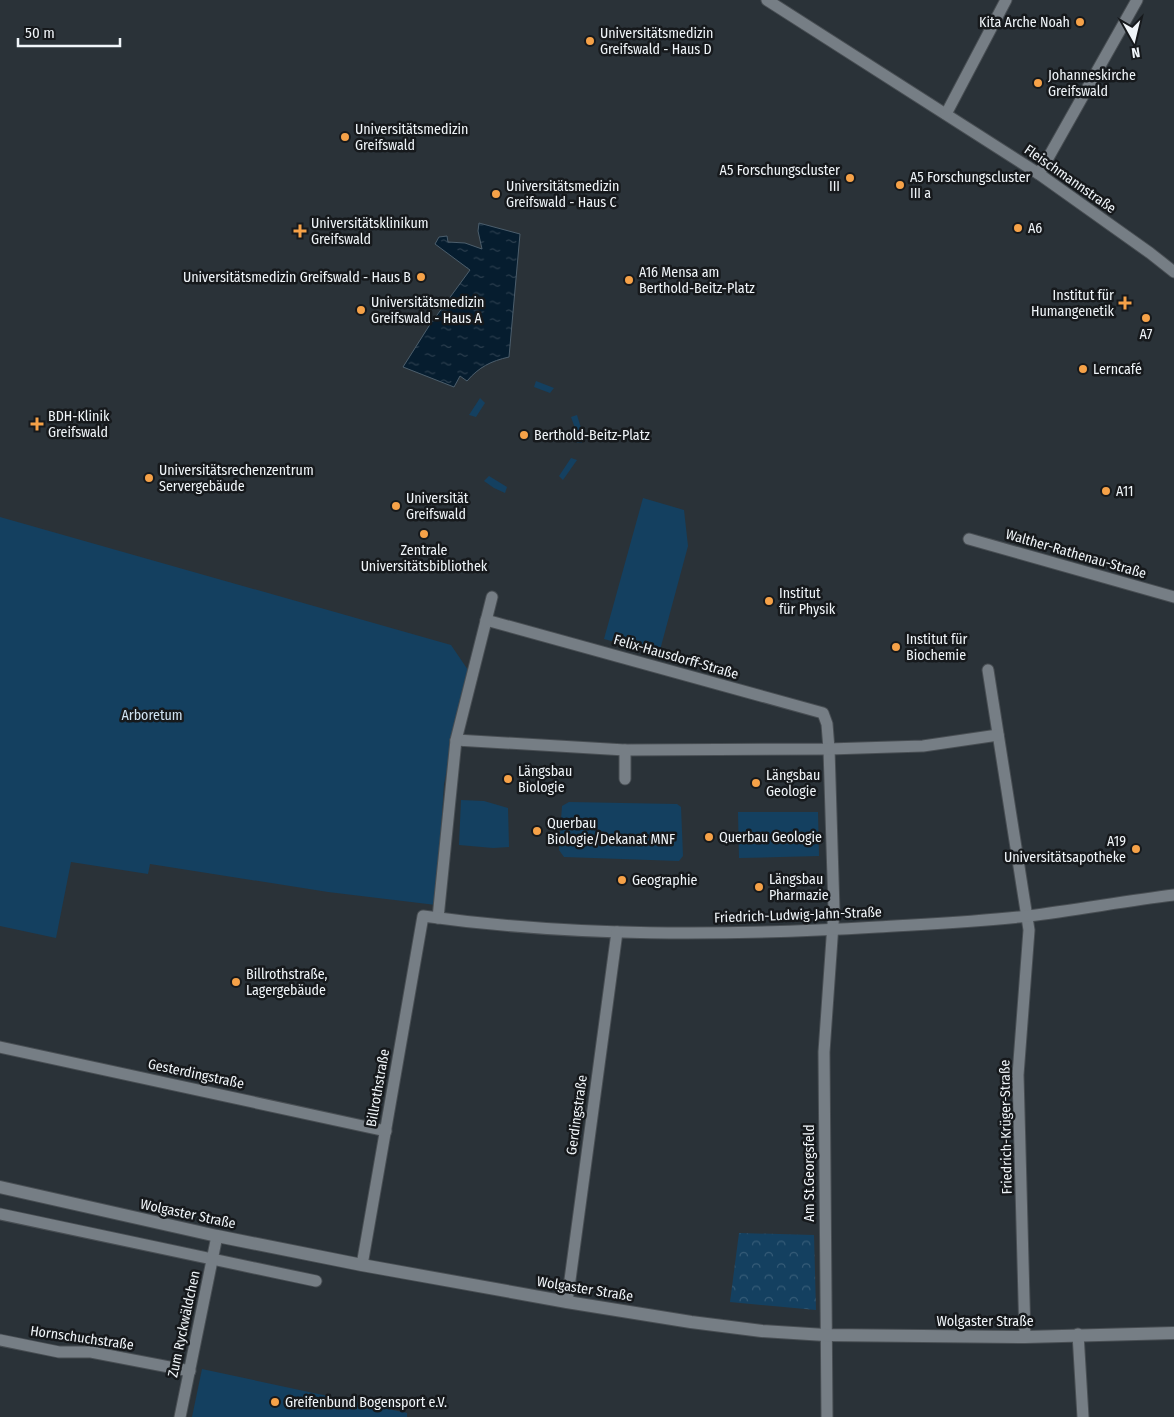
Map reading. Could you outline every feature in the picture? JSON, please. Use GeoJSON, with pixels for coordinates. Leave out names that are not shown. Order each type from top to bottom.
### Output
{"type":"FeatureCollection","features":[{"type":"Feature","properties":{"kind":"main road","name":"Wolgaster Straße"},"geometry":{"type":"LineString","coordinates":[[0,1187],[216,1236],[362,1266],[567,1302],[744,1329],[825,1335],[1025,1337],[1078,1334],[1174,1333]]}},
{"type":"Feature","properties":{"kind":"street","name":"Fleischmannstraße"},"geometry":{"type":"LineString","coordinates":[[767,0],[1039,174],[1174,272]]}},
{"type":"Feature","properties":{"kind":"street"},"geometry":{"type":"LineString","coordinates":[[946,114],[1006,0]]}},
{"type":"Feature","properties":{"kind":"street"},"geometry":{"type":"LineString","coordinates":[[1039,174],[1136,0]]}},
{"type":"Feature","properties":{"kind":"street","name":"Walther-Rathenau-Straße"},"geometry":{"type":"LineString","coordinates":[[969,539],[1174,597]]}},
{"type":"Feature","properties":{"kind":"street"},"geometry":{"type":"LineString","coordinates":[[438,918],[456,740],[492,597]]}},
{"type":"Feature","properties":{"kind":"street","name":"Felix-Hausdorff-Straße"},"geometry":{"type":"LineString","coordinates":[[486,620],[823,713],[827,724],[829,749],[833,930]]}},
{"type":"Feature","properties":{"kind":"street"},"geometry":{"type":"LineString","coordinates":[[988,670],[1026,916]]}},
{"type":"Feature","properties":{"kind":"street"},"geometry":{"type":"LineString","coordinates":[[456,740],[625,750],[829,749],[924,746],[998,734]]}},
{"type":"Feature","properties":{"kind":"street"},"geometry":{"type":"LineString","coordinates":[[625,750],[625,779]]}},
{"type":"Feature","properties":{"kind":"street","name":"Friedrich-Ludwig-Jahn-Straße"},"geometry":{"type":"LineString","coordinates":[[423,916],[470,923],[616,932],[743,933],[833,930],[1026,916],[1174,895]]}},
{"type":"Feature","properties":{"kind":"street","name":"Billrothstraße"},"geometry":{"type":"LineString","coordinates":[[362,1266],[423,916]]}},
{"type":"Feature","properties":{"kind":"street","name":"Friedrich-Krüger-Straße"},"geometry":{"type":"LineString","coordinates":[[1025,1337],[1018,1075],[1029,930],[1026,916]]}},
{"type":"Feature","properties":{"kind":"street","name":"Am St.Georgsfeld"},"geometry":{"type":"LineString","coordinates":[[827,1417],[824,1052],[833,930]]}},
{"type":"Feature","properties":{"kind":"street","name":"Gerdingstraße"},"geometry":{"type":"LineString","coordinates":[[567,1302],[616,932]]}},
{"type":"Feature","properties":{"kind":"street","name":"Gesterdingstraße"},"geometry":{"type":"LineString","coordinates":[[0,1047],[386,1131]]}},
{"type":"Feature","properties":{"kind":"street"},"geometry":{"type":"LineString","coordinates":[[0,1214],[316,1281]]}},
{"type":"Feature","properties":{"kind":"street","name":"Zum Ryckwäldchen"},"geometry":{"type":"LineString","coordinates":[[180,1417],[216,1236]]}},
{"type":"Feature","properties":{"kind":"street"},"geometry":{"type":"LineString","coordinates":[[1078,1334],[1083,1417]]}},
{"type":"Feature","properties":{"kind":"street","name":"Hornschuchstraße"},"geometry":{"type":"LineString","coordinates":[[0,1340],[59,1352],[91,1352],[190,1371]]}},
{"type":"Feature","properties":{"kind":"green space"},"geometry":{"type":"Polygon","coordinates":[[[536,381],[554,388],[550,393],[534,387],[536,381]]]}},
{"type":"Feature","properties":{"kind":"green space"},"geometry":{"type":"Polygon","coordinates":[[[480,398],[485,403],[476,417],[469,415],[480,398]]]}},
{"type":"Feature","properties":{"kind":"green space"},"geometry":{"type":"Polygon","coordinates":[[[577,415],[581,428],[582,443],[575,442],[575,428],[571,417],[577,415]]]}},
{"type":"Feature","properties":{"kind":"green space"},"geometry":{"type":"Polygon","coordinates":[[[571,458],[577,460],[563,480],[559,476],[571,458]]]}},
{"type":"Feature","properties":{"kind":"green space"},"geometry":{"type":"Polygon","coordinates":[[[489,476],[507,487],[505,493],[484,481],[489,476]]]}},
{"type":"Feature","properties":{"kind":"green space"},"geometry":{"type":"Polygon","coordinates":[[[643,498],[684,510],[688,546],[660,650],[653,652],[604,639],[643,498]]]}},
{"type":"Feature","properties":{"kind":"green space","name":"Arboretum"},"geometry":{"type":"Polygon","coordinates":[[[0,517],[451,645],[468,670],[444,784],[436,905],[328,892],[150,864],[148,874],[71,862],[56,938],[0,926],[0,517]]]}},
{"type":"Feature","properties":{"kind":"green space"},"geometry":{"type":"Polygon","coordinates":[[[461,800],[484,801],[508,808],[509,847],[493,848],[459,845],[461,800]]]}},
{"type":"Feature","properties":{"kind":"green space"},"geometry":{"type":"Polygon","coordinates":[[[569,802],[677,804],[681,807],[683,856],[679,861],[564,857],[559,850],[562,806],[569,802]]]}},
{"type":"Feature","properties":{"kind":"green space"},"geometry":{"type":"Polygon","coordinates":[[[738,812],[818,812],[819,856],[739,858],[738,812]]]}},
{"type":"Feature","properties":{"kind":"green space"},"geometry":{"type":"Polygon","coordinates":[[[739,1233],[814,1235],[816,1310],[730,1302],[739,1233]]]}},
{"type":"Feature","properties":{"kind":"green space","name":"Greifenbund Bogensport e.V."},"geometry":{"type":"Polygon","coordinates":[[[202,1369],[407,1413],[407,1417],[192,1417],[202,1369]]]}},
{"type":"Feature","properties":{"kind":"water"},"geometry":{"type":"Polygon","coordinates":[[[479,223],[520,234],[509,357],[486,365],[467,381],[460,376],[454,387],[403,367],[429,326],[470,270],[435,244],[439,237],[447,236],[448,242],[465,243],[482,249],[478,231],[479,223]]]}},
{"type":"Feature","properties":{"kind":"place","name":"Kita Arche Noah"},"geometry":{"type":"Point","coordinates":[1080,22]}},
{"type":"Feature","properties":{"kind":"place","name":"Universitätsmedizin Greifswald - Haus D"},"geometry":{"type":"Point","coordinates":[590,41]}},
{"type":"Feature","properties":{"kind":"place","name":"Johanneskirche Greifswald"},"geometry":{"type":"Point","coordinates":[1038,83]}},
{"type":"Feature","properties":{"kind":"place","name":"Universitätsmedizin Greifswald"},"geometry":{"type":"Point","coordinates":[345,137]}},
{"type":"Feature","properties":{"kind":"place","name":"A5 Forschungscluster III"},"geometry":{"type":"Point","coordinates":[850,178]}},
{"type":"Feature","properties":{"kind":"place","name":"A5 Forschungscluster III a"},"geometry":{"type":"Point","coordinates":[900,185]}},
{"type":"Feature","properties":{"kind":"place","name":"Universitätsmedizin Greifswald - Haus C"},"geometry":{"type":"Point","coordinates":[496,194]}},
{"type":"Feature","properties":{"kind":"place","name":"A6"},"geometry":{"type":"Point","coordinates":[1018,228]}},
{"type":"Feature","properties":{"kind":"place","name":"Universitätsklinikum Greifswald"},"geometry":{"type":"Point","coordinates":[300,231]}},
{"type":"Feature","properties":{"kind":"place","name":"Universitätsmedizin Greifswald - Haus B"},"geometry":{"type":"Point","coordinates":[421,277]}},
{"type":"Feature","properties":{"kind":"place","name":"A16 Mensa am Berthold-Beitz-Platz"},"geometry":{"type":"Point","coordinates":[629,280]}},
{"type":"Feature","properties":{"kind":"place","name":"Institut für Humangenetik"},"geometry":{"type":"Point","coordinates":[1125,303]}},
{"type":"Feature","properties":{"kind":"place","name":"Universitätsmedizin Greifswald - Haus A"},"geometry":{"type":"Point","coordinates":[361,310]}},
{"type":"Feature","properties":{"kind":"place","name":"A7"},"geometry":{"type":"Point","coordinates":[1146,318]}},
{"type":"Feature","properties":{"kind":"place","name":"Lerncafé"},"geometry":{"type":"Point","coordinates":[1083,369]}},
{"type":"Feature","properties":{"kind":"place","name":"BDH-Klinik Greifswald"},"geometry":{"type":"Point","coordinates":[37,424]}},
{"type":"Feature","properties":{"kind":"place","name":"Berthold-Beitz-Platz"},"geometry":{"type":"Point","coordinates":[524,435]}},
{"type":"Feature","properties":{"kind":"place","name":"Universitätsrechenzentrum Servergebäude"},"geometry":{"type":"Point","coordinates":[149,478]}},
{"type":"Feature","properties":{"kind":"place","name":"A11"},"geometry":{"type":"Point","coordinates":[1106,491]}},
{"type":"Feature","properties":{"kind":"place","name":"Universität Greifswald"},"geometry":{"type":"Point","coordinates":[396,506]}},
{"type":"Feature","properties":{"kind":"place","name":"Zentrale Universitätsbibliothek"},"geometry":{"type":"Point","coordinates":[424,534]}},
{"type":"Feature","properties":{"kind":"place","name":"Institut für Physik"},"geometry":{"type":"Point","coordinates":[769,601]}},
{"type":"Feature","properties":{"kind":"place","name":"Institut für Biochemie"},"geometry":{"type":"Point","coordinates":[896,647]}},
{"type":"Feature","properties":{"kind":"place","name":"Längsbau Biologie"},"geometry":{"type":"Point","coordinates":[508,779]}},
{"type":"Feature","properties":{"kind":"place","name":"Längsbau Geologie"},"geometry":{"type":"Point","coordinates":[756,783]}},
{"type":"Feature","properties":{"kind":"place","name":"Querbau Biologie/Dekanat MNF"},"geometry":{"type":"Point","coordinates":[537,831]}},
{"type":"Feature","properties":{"kind":"place","name":"Querbau Geologie"},"geometry":{"type":"Point","coordinates":[709,837]}},
{"type":"Feature","properties":{"kind":"place","name":"A19 Universitätsapotheke"},"geometry":{"type":"Point","coordinates":[1136,849]}},
{"type":"Feature","properties":{"kind":"place","name":"Geographie"},"geometry":{"type":"Point","coordinates":[622,880]}},
{"type":"Feature","properties":{"kind":"place","name":"Längsbau Pharmazie"},"geometry":{"type":"Point","coordinates":[759,887]}},
{"type":"Feature","properties":{"kind":"place","name":"Billrothstraße, Lagergebäude"},"geometry":{"type":"Point","coordinates":[236,982]}},
{"type":"Feature","properties":{"kind":"place","name":"Greifenbund Bogensport e.V."},"geometry":{"type":"Point","coordinates":[275,1402]}}]}
